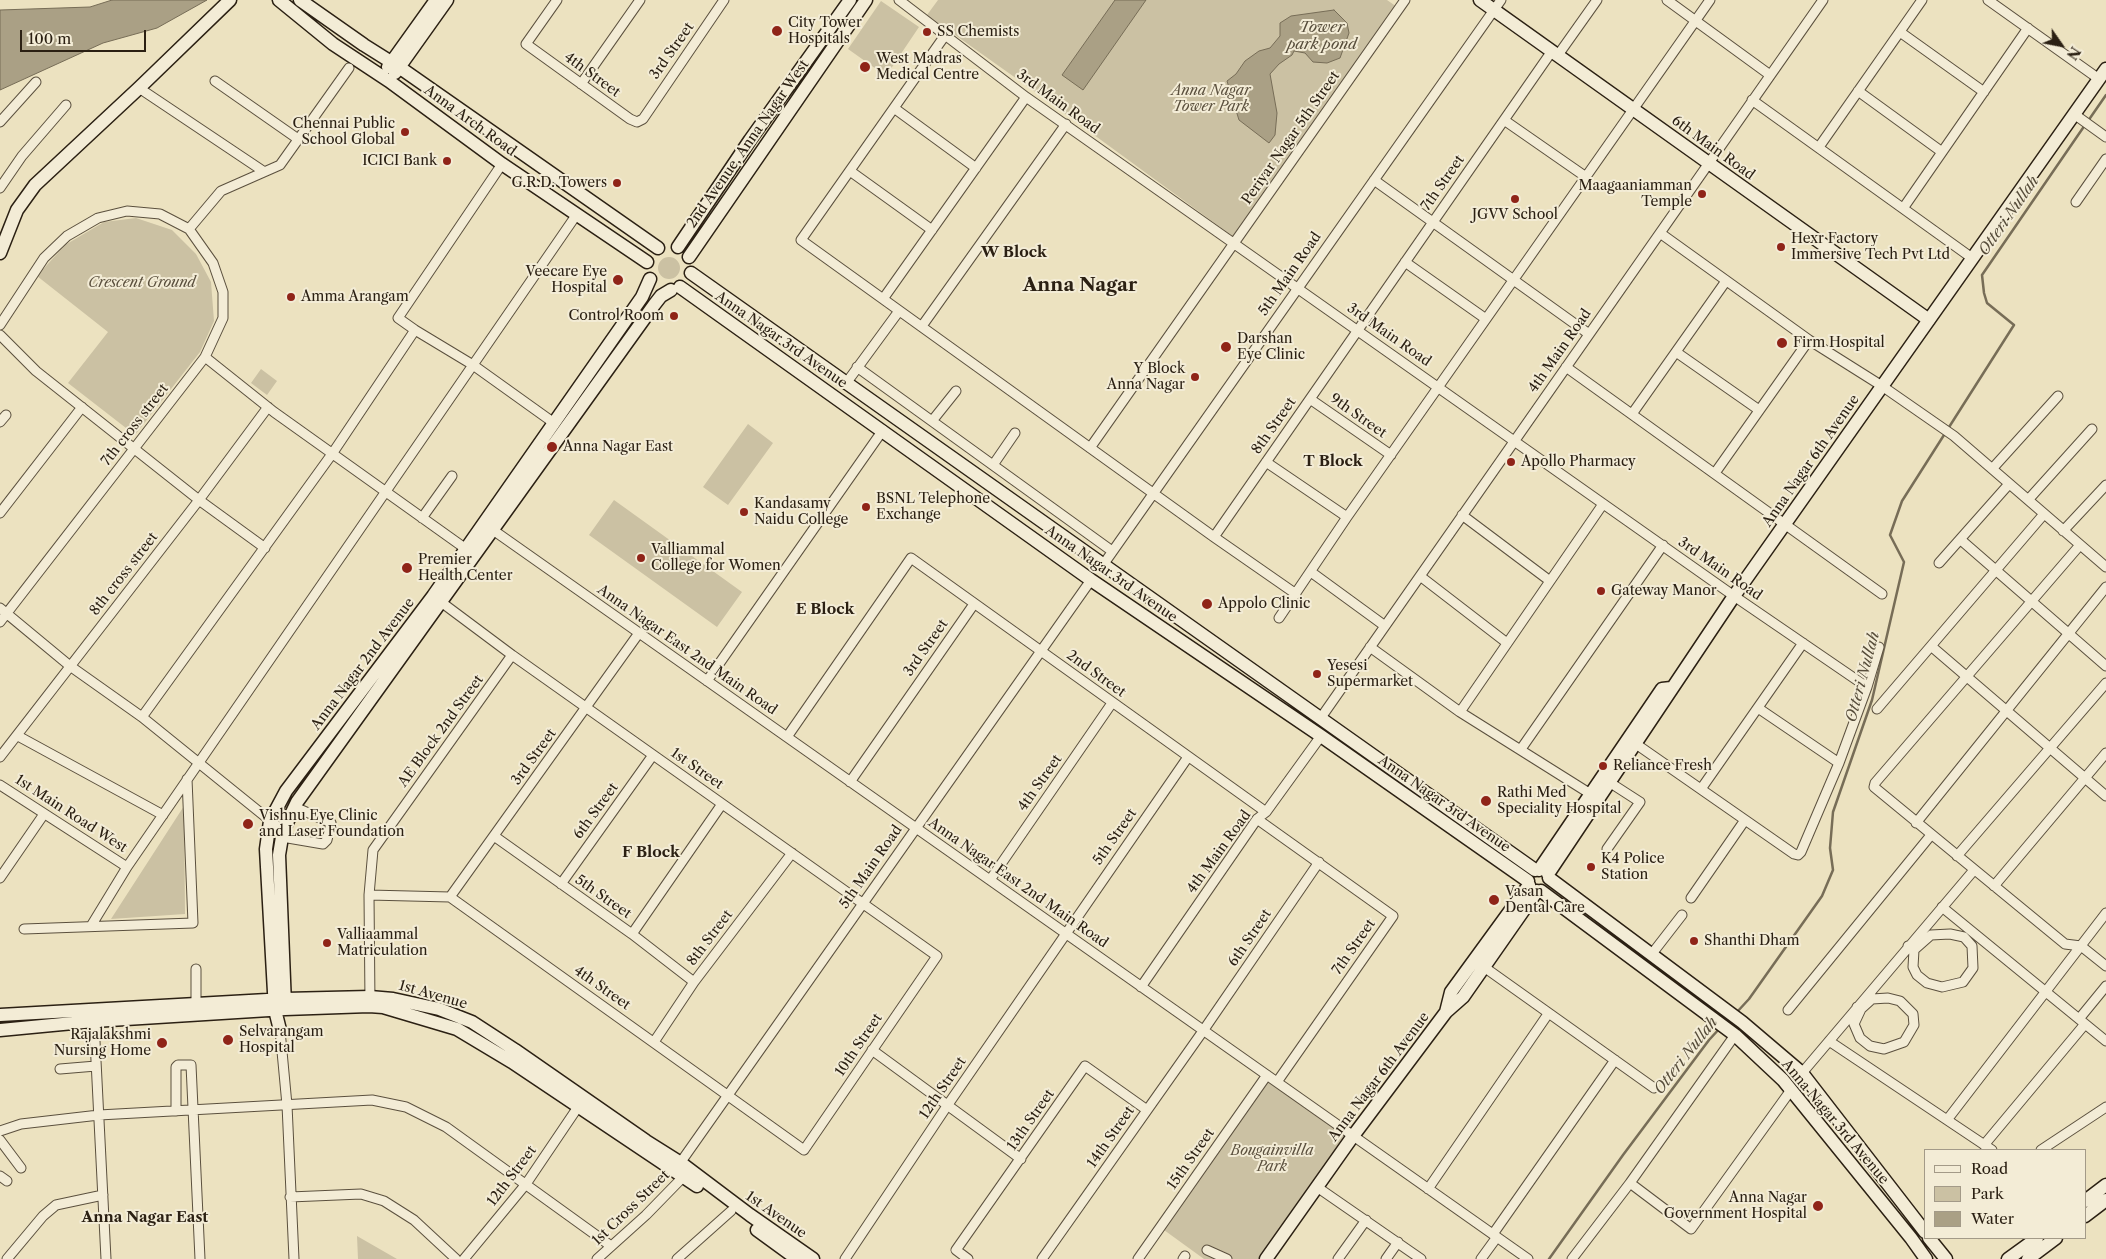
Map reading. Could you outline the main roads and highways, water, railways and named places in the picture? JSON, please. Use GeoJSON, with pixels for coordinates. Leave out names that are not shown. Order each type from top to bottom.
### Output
{"type":"FeatureCollection","features":[{"type":"Feature","properties":{"kind":"main road"},"geometry":{"type":"LineString","coordinates":[[0,252],[18,210],[35,185],[230,0]]}},
{"type":"Feature","properties":{"kind":"main road","name":"Anna Arch Road"},"geometry":{"type":"LineString","coordinates":[[279,0],[334,44],[385,78],[502,164],[643,260]]}},
{"type":"Feature","properties":{"kind":"main road"},"geometry":{"type":"LineString","coordinates":[[385,78],[436,0]]}},
{"type":"Feature","properties":{"kind":"main road"},"geometry":{"type":"LineString","coordinates":[[395,64],[447,0]]}},
{"type":"Feature","properties":{"kind":"main road","name":"2nd Avenue, Anna Nagar West"},"geometry":{"type":"LineString","coordinates":[[678,247],[750,140],[850,0]]}},
{"type":"Feature","properties":{"kind":"main road","name":"2nd Avenue, Anna Nagar West"},"geometry":{"type":"LineString","coordinates":[[689,257],[866,0]]}},
{"type":"Feature","properties":{"kind":"main road","name":"6th Main Road"},"geometry":{"type":"LineString","coordinates":[[1480,0],[1497,5],[1555,53],[1929,320]]}},
{"type":"Feature","properties":{"kind":"main road"},"geometry":{"type":"LineString","coordinates":[[307,2],[364,45],[395,64],[654,245],[678,247],[689,257],[691,273],[687,281],[676,289],[661,289],[650,279],[643,260],[651,254],[654,245]]}},
{"type":"Feature","properties":{"kind":"main road","name":"Anna Nagar 6th Avenue"},"geometry":{"type":"LineString","coordinates":[[1543,873],[1636,744],[1671,688],[1734,596],[1972,258],[2082,120],[2103,74]]}},
{"type":"Feature","properties":{"kind":"main road","name":"Anna Nagar 3rd Avenue"},"geometry":{"type":"LineString","coordinates":[[691,273],[1320,719],[1543,873],[1733,1015],[1802,1073],[1922,1229]]}},
{"type":"Feature","properties":{"kind":"main road","name":"Anna Nagar 2nd Avenue"},"geometry":{"type":"LineString","coordinates":[[280,1030],[279,855],[283,834],[295,807],[438,599],[466,549],[642,297],[650,279]]}},
{"type":"Feature","properties":{"kind":"main road","name":"Anna Nagar 3rd Avenue"},"geometry":{"type":"LineString","coordinates":[[676,289],[883,430],[1091,580],[1321,736],[1534,887],[1726,1030],[1783,1080],[1926,1259]]}},
{"type":"Feature","properties":{"kind":"main road","name":"Anna Nagar 2nd Avenue"},"geometry":{"type":"LineString","coordinates":[[280,1004],[266,849],[270,821],[286,791],[493,530],[654,305],[661,296],[676,289]]}},
{"type":"Feature","properties":{"kind":"main road"},"geometry":{"type":"LineString","coordinates":[[1543,873],[1529,875],[1534,887],[1546,888],[1543,873],[1589,793],[1662,689],[1671,688]]}},
{"type":"Feature","properties":{"kind":"main road","name":"Anna Nagar 6th Avenue"},"geometry":{"type":"LineString","coordinates":[[1266,1259],[1353,1136],[1446,1012],[1463,997],[1534,887]]}},
{"type":"Feature","properties":{"kind":"main road","name":"Anna Nagar 6th Avenue"},"geometry":{"type":"LineString","coordinates":[[1446,1012],[1450,992],[1534,887]]}},
{"type":"Feature","properties":{"kind":"main road","name":"1st Avenue"},"geometry":{"type":"LineString","coordinates":[[0,1015],[196,1004],[370,1002],[393,998],[439,1009],[472,1022],[680,1170],[796,1259]]}},
{"type":"Feature","properties":{"kind":"main road","name":"1st Avenue"},"geometry":{"type":"LineString","coordinates":[[370,1002],[457,1029],[512,1062],[578,1107],[750,1215],[814,1259]]}},
{"type":"Feature","properties":{"kind":"main road","name":"1st Avenue"},"geometry":{"type":"LineString","coordinates":[[0,1030],[280,1004]]}},
{"type":"Feature","properties":{"kind":"main road"},"geometry":{"type":"LineString","coordinates":[[2086,1201],[2106,1186]]}},
{"type":"Feature","properties":{"kind":"main road"},"geometry":{"type":"LineString","coordinates":[[2086,1215],[2106,1200]]}},
{"type":"Feature","properties":{"kind":"main road"},"geometry":{"type":"LineString","coordinates":[[1908,1235],[1922,1229]]}},
{"type":"Feature","properties":{"kind":"main road"},"geometry":{"type":"LineString","coordinates":[[1930,1239],[1946,1259]]}},
{"type":"Feature","properties":{"kind":"main road"},"geometry":{"type":"LineString","coordinates":[[2008,1259],[2035,1239]]}},
{"type":"Feature","properties":{"kind":"main road"},"geometry":{"type":"LineString","coordinates":[[2028,1259],[2055,1239]]}},
{"type":"Feature","properties":{"kind":"water"},"geometry":{"type":"Polygon","coordinates":[[[112,0],[207,0],[157,28],[103,43],[0,90],[0,10],[90,7],[112,0]]]}},
{"type":"Feature","properties":{"kind":"water"},"geometry":{"type":"Polygon","coordinates":[[[1115,0],[1146,0],[1083,90],[1062,75],[1115,0]]]}},
{"type":"Feature","properties":{"kind":"water","name":"Tower park pond"},"geometry":{"type":"Polygon","coordinates":[[[1334,10],[1347,23],[1349,33],[1340,58],[1327,63],[1313,62],[1305,53],[1294,51],[1292,55],[1279,64],[1270,74],[1277,113],[1275,135],[1269,143],[1239,120],[1227,81],[1236,74],[1245,61],[1259,51],[1270,48],[1280,36],[1280,23],[1291,16],[1334,10]]]}},
{"type":"Feature","properties":{"kind":"waterway","name":"Otteri Nullah"},"geometry":{"type":"LineString","coordinates":[[2088,121],[2106,95]]}},
{"type":"Feature","properties":{"kind":"waterway","name":"Otteri Nullah"},"geometry":{"type":"LineString","coordinates":[[1737,1012],[1749,999],[1822,896],[1833,870],[1830,848],[1833,812],[1872,700],[1904,562],[1890,535],[1902,501],[2014,325],[1987,303],[1982,275],[2085,125]]}},
{"type":"Feature","properties":{"kind":"waterway","name":"Otteri Nullah"},"geometry":{"type":"LineString","coordinates":[[1549,1259],[1623,1155],[1720,1028]]}},
{"type":"Feature","properties":{"kind":"place","name":"City Tower Hospitals"},"geometry":{"type":"Point","coordinates":[777,31]}},
{"type":"Feature","properties":{"kind":"place","name":"SS Chemists"},"geometry":{"type":"Point","coordinates":[927,32]}},
{"type":"Feature","properties":{"kind":"place","name":"West Madras Medical Centre"},"geometry":{"type":"Point","coordinates":[865,67]}},
{"type":"Feature","properties":{"kind":"place","name":"Chennai Public School Global"},"geometry":{"type":"Point","coordinates":[405,132]}},
{"type":"Feature","properties":{"kind":"place","name":"ICICI Bank"},"geometry":{"type":"Point","coordinates":[447,161]}},
{"type":"Feature","properties":{"kind":"place","name":"G.R.D. Towers"},"geometry":{"type":"Point","coordinates":[617,183]}},
{"type":"Feature","properties":{"kind":"place","name":"Maagaaniamman Temple"},"geometry":{"type":"Point","coordinates":[1702,194]}},
{"type":"Feature","properties":{"kind":"place","name":"JGVV School"},"geometry":{"type":"Point","coordinates":[1515,199]}},
{"type":"Feature","properties":{"kind":"place","name":"Hexr Factory Immersive Tech Pvt Ltd"},"geometry":{"type":"Point","coordinates":[1781,247]}},
{"type":"Feature","properties":{"kind":"place","name":"Veecare Eye Hospital"},"geometry":{"type":"Point","coordinates":[618,280]}},
{"type":"Feature","properties":{"kind":"place","name":"Amma Arangam"},"geometry":{"type":"Point","coordinates":[291,297]}},
{"type":"Feature","properties":{"kind":"place","name":"Control Room"},"geometry":{"type":"Point","coordinates":[674,316]}},
{"type":"Feature","properties":{"kind":"place","name":"Firm Hospital"},"geometry":{"type":"Point","coordinates":[1782,343]}},
{"type":"Feature","properties":{"kind":"place","name":"Darshan Eye Clinic"},"geometry":{"type":"Point","coordinates":[1226,347]}},
{"type":"Feature","properties":{"kind":"place","name":"Y Block Anna Nagar"},"geometry":{"type":"Point","coordinates":[1195,377]}},
{"type":"Feature","properties":{"kind":"place","name":"Anna Nagar East"},"geometry":{"type":"Point","coordinates":[552,447]}},
{"type":"Feature","properties":{"kind":"place","name":"Apollo Pharmacy"},"geometry":{"type":"Point","coordinates":[1511,462]}},
{"type":"Feature","properties":{"kind":"place","name":"BSNL Telephone Exchange"},"geometry":{"type":"Point","coordinates":[866,507]}},
{"type":"Feature","properties":{"kind":"place","name":"Kandasamy Naidu College"},"geometry":{"type":"Point","coordinates":[744,512]}},
{"type":"Feature","properties":{"kind":"place","name":"Valliammal College for Women"},"geometry":{"type":"Point","coordinates":[641,558]}},
{"type":"Feature","properties":{"kind":"place","name":"Premier Health Center"},"geometry":{"type":"Point","coordinates":[407,568]}},
{"type":"Feature","properties":{"kind":"place","name":"Gateway Manor"},"geometry":{"type":"Point","coordinates":[1601,591]}},
{"type":"Feature","properties":{"kind":"place","name":"Appolo Clinic"},"geometry":{"type":"Point","coordinates":[1207,604]}},
{"type":"Feature","properties":{"kind":"place","name":"Yesesi Supermarket"},"geometry":{"type":"Point","coordinates":[1317,674]}},
{"type":"Feature","properties":{"kind":"place","name":"Reliance Fresh"},"geometry":{"type":"Point","coordinates":[1603,766]}},
{"type":"Feature","properties":{"kind":"place","name":"Rathi Med Speciality Hospital"},"geometry":{"type":"Point","coordinates":[1486,801]}},
{"type":"Feature","properties":{"kind":"place","name":"Vishnu Eye Clinic and Laser Foundation"},"geometry":{"type":"Point","coordinates":[248,824]}},
{"type":"Feature","properties":{"kind":"place","name":"K4 Police Station"},"geometry":{"type":"Point","coordinates":[1591,867]}},
{"type":"Feature","properties":{"kind":"place","name":"Vasan Dental Care"},"geometry":{"type":"Point","coordinates":[1494,900]}},
{"type":"Feature","properties":{"kind":"place","name":"Shanthi Dham"},"geometry":{"type":"Point","coordinates":[1694,941]}},
{"type":"Feature","properties":{"kind":"place","name":"Valliaammal Matriculation"},"geometry":{"type":"Point","coordinates":[327,943]}},
{"type":"Feature","properties":{"kind":"place","name":"Selvarangam Hospital"},"geometry":{"type":"Point","coordinates":[228,1040]}},
{"type":"Feature","properties":{"kind":"place","name":"Rajalakshmi Nursing Home"},"geometry":{"type":"Point","coordinates":[162,1043]}},
{"type":"Feature","properties":{"kind":"place","name":"Anna Nagar Government Hospital"},"geometry":{"type":"Point","coordinates":[1818,1206]}},
{"type":"Feature","properties":{"kind":"district","name":"W Block"},"geometry":{"type":"Point","coordinates":[1014,253]}},
{"type":"Feature","properties":{"kind":"district","name":"Anna Nagar"},"geometry":{"type":"Point","coordinates":[1080,286]}},
{"type":"Feature","properties":{"kind":"district","name":"T Block"},"geometry":{"type":"Point","coordinates":[1333,462]}},
{"type":"Feature","properties":{"kind":"district","name":"E Block"},"geometry":{"type":"Point","coordinates":[825,610]}},
{"type":"Feature","properties":{"kind":"district","name":"F Block"},"geometry":{"type":"Point","coordinates":[651,853]}},
{"type":"Feature","properties":{"kind":"district","name":"Anna Nagar East"},"geometry":{"type":"Point","coordinates":[145,1218]}},
{"type":"Feature","properties":{"kind":"park label","name":"Anna Nagar Tower Park"},"geometry":{"type":"Point","coordinates":[1211,99]}},
{"type":"Feature","properties":{"kind":"park label","name":"Crescent Ground"},"geometry":{"type":"Point","coordinates":[142,283]}},
{"type":"Feature","properties":{"kind":"park label","name":"Bougainvilla Park"},"geometry":{"type":"Point","coordinates":[1272,1160]}}]}
